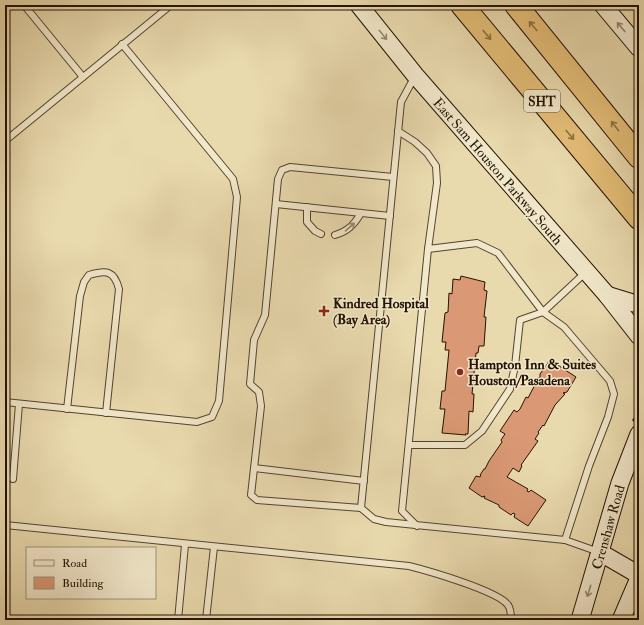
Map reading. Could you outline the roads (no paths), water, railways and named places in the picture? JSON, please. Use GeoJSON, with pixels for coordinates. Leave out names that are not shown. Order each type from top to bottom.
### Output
{"type":"FeatureCollection","features":[{"type":"Feature","properties":{"kind":"highway","name":"SHT"},"geometry":{"type":"LineString","coordinates":[[462,5],[639,218]]}},
{"type":"Feature","properties":{"kind":"highway","name":"SHT"},"geometry":{"type":"LineString","coordinates":[[516,5],[639,157]]}},
{"type":"Feature","properties":{"kind":"main road","name":"East Sam Houston Parkway South"},"geometry":{"type":"LineString","coordinates":[[359,5],[415,75],[607,295],[639,336]]}},
{"type":"Feature","properties":{"kind":"main road"},"geometry":{"type":"LineString","coordinates":[[603,5],[639,48]]}},
{"type":"Feature","properties":{"kind":"main road"},"geometry":{"type":"LineString","coordinates":[[607,295],[633,303],[639,303]]}},
{"type":"Feature","properties":{"kind":"main road","name":"Crenshaw Road"},"geometry":{"type":"LineString","coordinates":[[580,620],[601,553],[620,483],[639,434]]}},
{"type":"Feature","properties":{"kind":"main road"},"geometry":{"type":"LineString","coordinates":[[601,553],[639,576],[621,620]]}},
{"type":"Feature","properties":{"kind":"lane"},"geometry":{"type":"LineString","coordinates":[[24,5],[83,77]]}},
{"type":"Feature","properties":{"kind":"lane"},"geometry":{"type":"LineString","coordinates":[[5,141],[171,5]]}},
{"type":"Feature","properties":{"kind":"lane"},"geometry":{"type":"LineString","coordinates":[[5,402],[197,422],[212,417],[219,401],[237,197],[233,179],[122,44]]}},
{"type":"Feature","properties":{"kind":"lane"},"geometry":{"type":"LineString","coordinates":[[361,508],[401,102],[415,75]]}},
{"type":"Feature","properties":{"kind":"lane"},"geometry":{"type":"LineString","coordinates":[[398,131],[415,142],[427,153],[436,166],[436,183],[402,511],[417,526]]}},
{"type":"Feature","properties":{"kind":"lane"},"geometry":{"type":"LineString","coordinates":[[393,177],[290,167],[282,170],[278,179],[265,315],[254,340],[250,384],[259,392],[261,406],[251,495],[257,500],[361,508],[374,519],[386,522],[565,540],[601,553]]}},
{"type":"Feature","properties":{"kind":"lane"},"geometry":{"type":"LineString","coordinates":[[276,204],[390,216]]}},
{"type":"Feature","properties":{"kind":"lane"},"geometry":{"type":"LineString","coordinates":[[307,207],[307,222],[315,231],[321,234]]}},
{"type":"Feature","properties":{"kind":"lane"},"geometry":{"type":"LineString","coordinates":[[335,235],[346,232],[355,224],[361,213]]}},
{"type":"Feature","properties":{"kind":"lane"},"geometry":{"type":"LineString","coordinates":[[428,249],[477,243],[498,253],[543,312],[564,327],[610,381],[614,394],[608,417],[589,466],[565,540]]}},
{"type":"Feature","properties":{"kind":"lane"},"geometry":{"type":"LineString","coordinates":[[67,409],[80,296],[84,282],[89,275],[102,271],[111,274],[117,280],[119,289],[106,413]]}},
{"type":"Feature","properties":{"kind":"lane"},"geometry":{"type":"LineString","coordinates":[[409,444],[465,445],[482,431],[510,389],[515,366],[520,320],[543,312],[586,272]]}},
{"type":"Feature","properties":{"kind":"lane"},"geometry":{"type":"LineString","coordinates":[[13,479],[19,404]]}},
{"type":"Feature","properties":{"kind":"lane"},"geometry":{"type":"LineString","coordinates":[[254,468],[364,481]]}},
{"type":"Feature","properties":{"kind":"lane"},"geometry":{"type":"LineString","coordinates":[[5,525],[185,545],[410,566],[432,572],[496,596],[508,605],[511,620]]}},
{"type":"Feature","properties":{"kind":"lane"},"geometry":{"type":"LineString","coordinates":[[178,620],[185,545]]}},
{"type":"Feature","properties":{"kind":"lane"},"geometry":{"type":"LineString","coordinates":[[206,620],[214,547]]}},
{"type":"Feature","properties":{"kind":"place","name":"Kindred Hospital (Bay Area)"},"geometry":{"type":"Point","coordinates":[324,311]}},
{"type":"Feature","properties":{"kind":"place","name":"Hampton Inn & Suites Houston/Pasadena"},"geometry":{"type":"Point","coordinates":[460,372]}}]}
